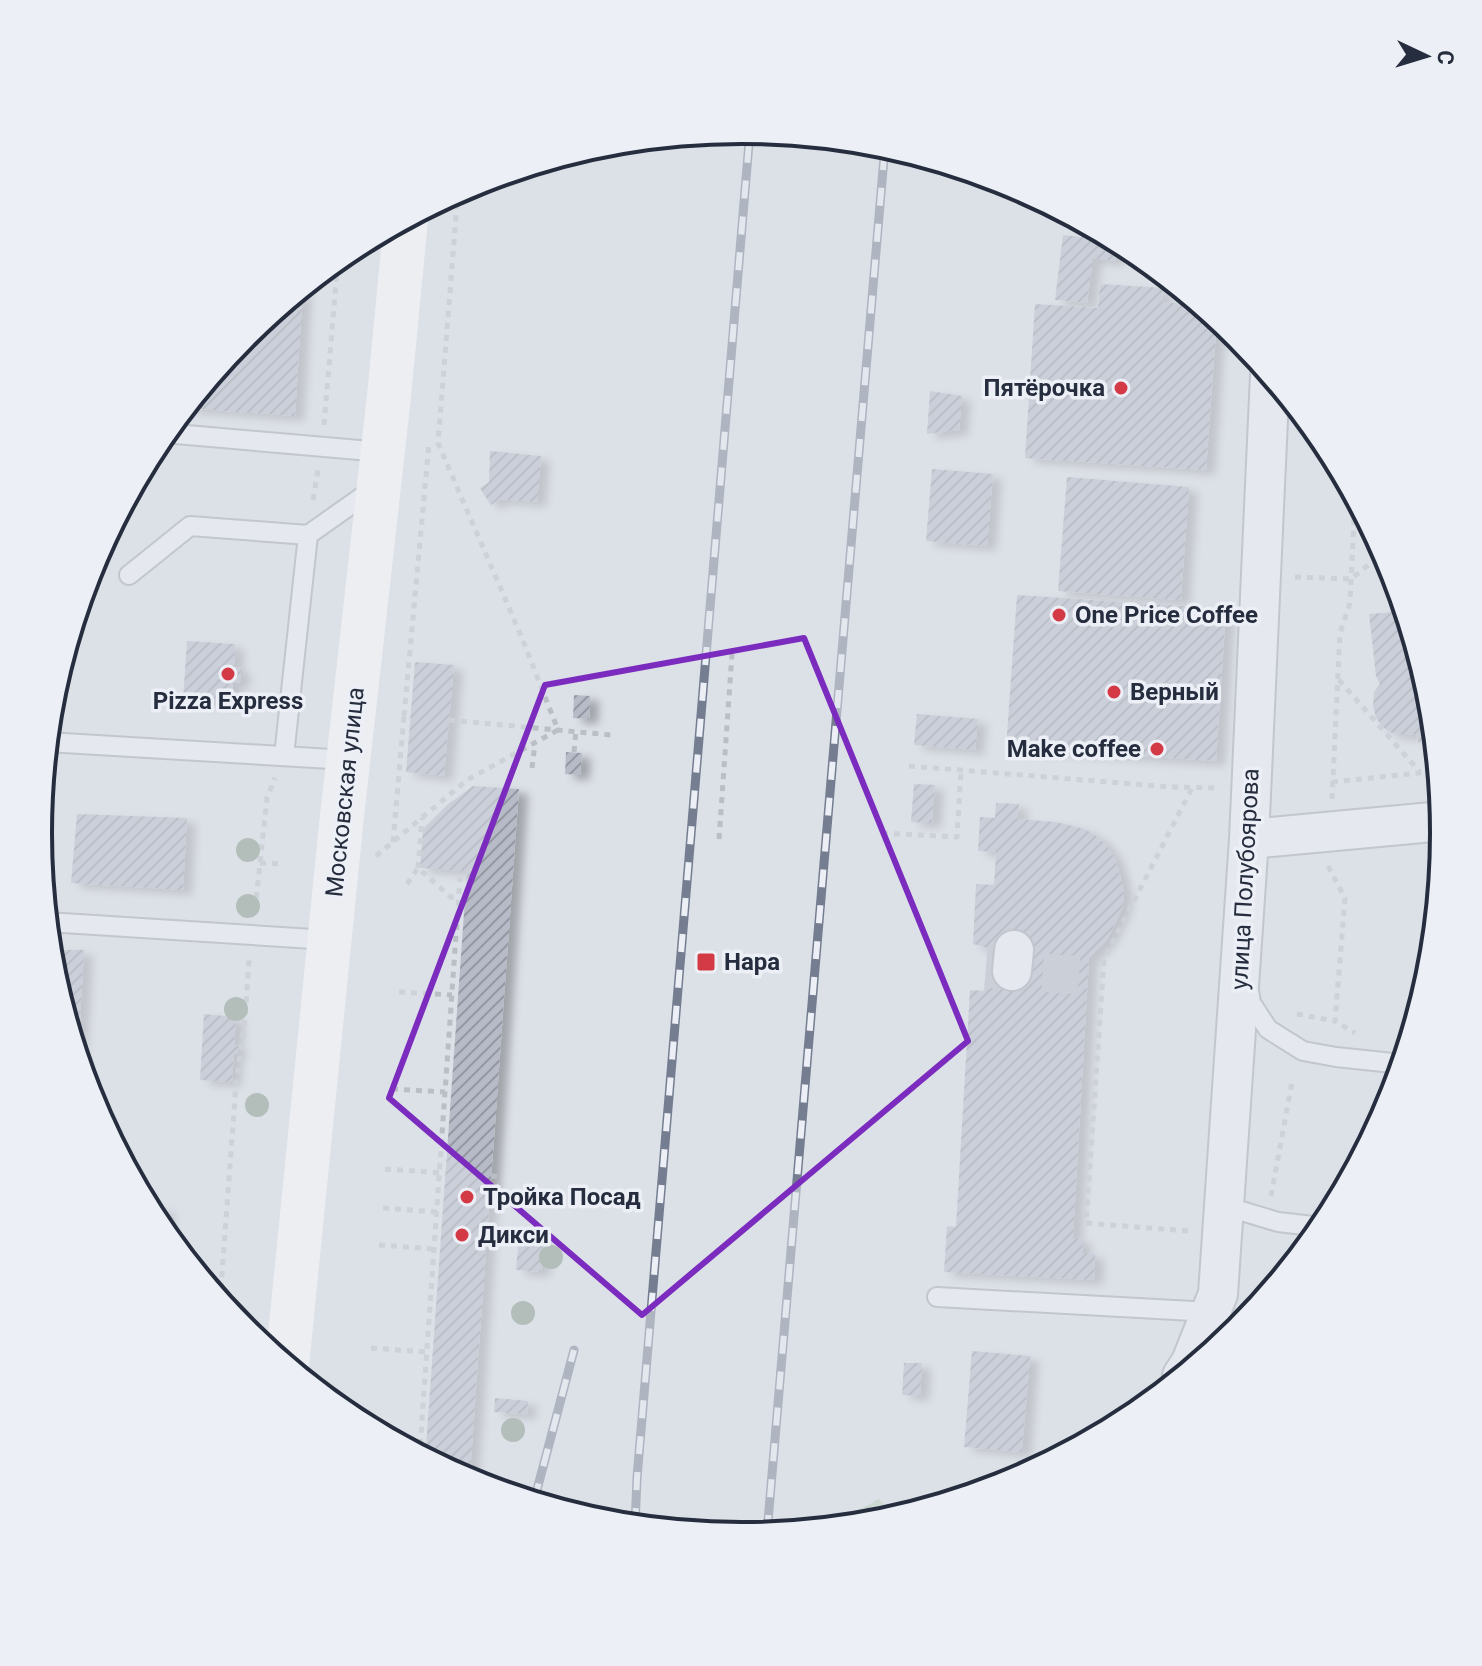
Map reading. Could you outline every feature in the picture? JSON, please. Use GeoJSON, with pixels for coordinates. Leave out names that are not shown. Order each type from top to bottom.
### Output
{"type":"FeatureCollection","features":[{"type":"Feature","properties":{"kind":"main road","name":"Московская улица"},"geometry":{"type":"LineString","coordinates":[[288,1352],[405,232]]}},
{"type":"Feature","properties":{"kind":"street","name":"улица Полубоярова"},"geometry":{"type":"LineString","coordinates":[[1196,1350],[1218,1294],[1225,1206],[1249,839],[1269,391]]}},
{"type":"Feature","properties":{"kind":"street"},"geometry":{"type":"LineString","coordinates":[[1249,839],[1430,822]]}},
{"type":"Feature","properties":{"kind":"lane"},"geometry":{"type":"LineString","coordinates":[[179,434],[321,446],[380,468],[308,535],[284,756]]}},
{"type":"Feature","properties":{"kind":"lane"},"geometry":{"type":"LineString","coordinates":[[129,575],[190,526],[308,535]]}},
{"type":"Feature","properties":{"kind":"lane"},"geometry":{"type":"LineString","coordinates":[[58,743],[348,760]]}},
{"type":"Feature","properties":{"kind":"lane"},"geometry":{"type":"LineString","coordinates":[[58,923],[329,940]]}},
{"type":"Feature","properties":{"kind":"lane"},"geometry":{"type":"LineString","coordinates":[[1242,938],[1244,970],[1251,1003],[1268,1029],[1303,1051],[1390,1063]]}},
{"type":"Feature","properties":{"kind":"lane"},"geometry":{"type":"LineString","coordinates":[[1225,1206],[1278,1222],[1307,1225]]}},
{"type":"Feature","properties":{"kind":"lane"},"geometry":{"type":"LineString","coordinates":[[937,1297],[1211,1312]]}},
{"type":"Feature","properties":{"kind":"path"},"geometry":{"type":"LineString","coordinates":[[457,205],[438,443],[558,730]]}},
{"type":"Feature","properties":{"kind":"path"},"geometry":{"type":"LineString","coordinates":[[308,535],[321,446],[336,276]]}},
{"type":"Feature","properties":{"kind":"path"},"geometry":{"type":"LineString","coordinates":[[393,843],[407,716],[429,443]]}},
{"type":"Feature","properties":{"kind":"path"},"geometry":{"type":"LineString","coordinates":[[1332,804],[1340,633],[1350,603],[1354,519]]}},
{"type":"Feature","properties":{"kind":"path"},"geometry":{"type":"LineString","coordinates":[[1286,577],[1351,579],[1374,560]]}},
{"type":"Feature","properties":{"kind":"path"},"geometry":{"type":"LineString","coordinates":[[719,839],[732,654]]}},
{"type":"Feature","properties":{"kind":"path"},"geometry":{"type":"LineString","coordinates":[[1338,678],[1420,772]]}},
{"type":"Feature","properties":{"kind":"path"},"geometry":{"type":"LineString","coordinates":[[449,720],[611,735]]}},
{"type":"Feature","properties":{"kind":"path"},"geometry":{"type":"LineString","coordinates":[[373,859],[467,780],[558,730]]}},
{"type":"Feature","properties":{"kind":"path"},"geometry":{"type":"LineString","coordinates":[[574,752],[576,731]]}},
{"type":"Feature","properties":{"kind":"path"},"geometry":{"type":"LineString","coordinates":[[532,768],[535,743]]}},
{"type":"Feature","properties":{"kind":"path"},"geometry":{"type":"LineString","coordinates":[[221,1285],[236,1084],[267,798],[284,756]]}},
{"type":"Feature","properties":{"kind":"path"},"geometry":{"type":"LineString","coordinates":[[909,766],[1192,788],[1230,788]]}},
{"type":"Feature","properties":{"kind":"path"},"geometry":{"type":"LineString","coordinates":[[882,833],[957,837],[961,771]]}},
{"type":"Feature","properties":{"kind":"path"},"geometry":{"type":"LineString","coordinates":[[1332,782],[1427,772]]}},
{"type":"Feature","properties":{"kind":"path"},"geometry":{"type":"LineString","coordinates":[[1189,1231],[1086,1223],[1104,959],[1192,788]]}},
{"type":"Feature","properties":{"kind":"path"},"geometry":{"type":"LineString","coordinates":[[407,884],[418,868],[422,818]]}},
{"type":"Feature","properties":{"kind":"path"},"geometry":{"type":"LineString","coordinates":[[1326,862],[1345,898],[1335,1021]]}},
{"type":"Feature","properties":{"kind":"path"},"geometry":{"type":"LineString","coordinates":[[260,863],[284,864]]}},
{"type":"Feature","properties":{"kind":"path"},"geometry":{"type":"LineString","coordinates":[[418,868],[451,897],[459,898]]}},
{"type":"Feature","properties":{"kind":"path"},"geometry":{"type":"LineString","coordinates":[[420,1443],[437,1212],[443,1173],[445,1092],[460,878]]}},
{"type":"Feature","properties":{"kind":"path"},"geometry":{"type":"LineString","coordinates":[[399,992],[452,995]]}},
{"type":"Feature","properties":{"kind":"path"},"geometry":{"type":"LineString","coordinates":[[1297,1014],[1335,1021],[1356,1034]]}},
{"type":"Feature","properties":{"kind":"path"},"geometry":{"type":"LineString","coordinates":[[1267,1219],[1292,1082]]}},
{"type":"Feature","properties":{"kind":"path"},"geometry":{"type":"LineString","coordinates":[[392,1089],[445,1092]]}},
{"type":"Feature","properties":{"kind":"path"},"geometry":{"type":"LineString","coordinates":[[385,1169],[443,1173]]}},
{"type":"Feature","properties":{"kind":"path"},"geometry":{"type":"LineString","coordinates":[[491,1176],[503,1177]]}},
{"type":"Feature","properties":{"kind":"path"},"geometry":{"type":"LineString","coordinates":[[383,1208],[437,1212]]}},
{"type":"Feature","properties":{"kind":"path"},"geometry":{"type":"LineString","coordinates":[[379,1245],[434,1249]]}},
{"type":"Feature","properties":{"kind":"path"},"geometry":{"type":"LineString","coordinates":[[371,1348],[427,1352]]}},
{"type":"Feature","properties":{"kind":"highlighted area"},"geometry":{"type":"Polygon","coordinates":[[[804,638],[968,1041],[642,1315],[389,1098],[545,685],[804,638]]]}},
{"type":"Feature","properties":{"kind":"green space"},"geometry":{"type":"Polygon","coordinates":[[[879,1499],[886,1506],[875,1509],[855,1512],[879,1499]]]}},
{"type":"Feature","properties":{"kind":"building"},"geometry":{"type":"Polygon","coordinates":[[[1063,235],[1089,238],[1116,255],[1115,261],[1093,258],[1087,303],[1055,300],[1063,235]]]}},
{"type":"Feature","properties":{"kind":"building","name":"Пятёрочка"},"geometry":{"type":"Polygon","coordinates":[[[1100,284],[1162,288],[1162,302],[1181,304],[1216,335],[1206,470],[1025,458],[1035,304],[1098,308],[1100,284]]]}},
{"type":"Feature","properties":{"kind":"building"},"geometry":{"type":"Polygon","coordinates":[[[302,303],[295,416],[198,409],[254,346],[302,303]]]}},
{"type":"Feature","properties":{"kind":"building"},"geometry":{"type":"Polygon","coordinates":[[[930,391],[962,396],[959,430],[927,434],[930,391]]]}},
{"type":"Feature","properties":{"kind":"building"},"geometry":{"type":"Polygon","coordinates":[[[490,451],[541,456],[537,502],[500,499],[491,505],[480,488],[489,482],[490,451]]]}},
{"type":"Feature","properties":{"kind":"building"},"geometry":{"type":"Polygon","coordinates":[[[932,469],[993,474],[987,546],[926,541],[932,469]]]}},
{"type":"Feature","properties":{"kind":"building"},"geometry":{"type":"Polygon","coordinates":[[[1067,477],[1189,487],[1181,600],[1058,591],[1067,477]]]}},
{"type":"Feature","properties":{"kind":"building"},"geometry":{"type":"Polygon","coordinates":[[[1017,595],[1226,609],[1216,761],[1006,748],[1017,595]]]}},
{"type":"Feature","properties":{"kind":"building"},"geometry":{"type":"Polygon","coordinates":[[[1393,612],[1407,655],[1424,741],[1419,743],[1416,734],[1392,733],[1376,718],[1374,692],[1380,684],[1376,676],[1369,614],[1393,612]]]}},
{"type":"Feature","properties":{"kind":"building"},"geometry":{"type":"Polygon","coordinates":[[[187,641],[235,644],[234,667],[241,668],[241,683],[233,682],[232,703],[183,700],[187,641]]]}},
{"type":"Feature","properties":{"kind":"building"},"geometry":{"type":"Polygon","coordinates":[[[415,662],[454,665],[444,776],[406,772],[415,662]]]}},
{"type":"Feature","properties":{"kind":"building"},"geometry":{"type":"Polygon","coordinates":[[[574,695],[590,696],[589,719],[573,718],[574,695]]]}},
{"type":"Feature","properties":{"kind":"building"},"geometry":{"type":"Polygon","coordinates":[[[917,714],[978,719],[975,750],[914,745],[917,714]]]}},
{"type":"Feature","properties":{"kind":"building"},"geometry":{"type":"Polygon","coordinates":[[[566,752],[582,753],[580,775],[565,774],[566,752]]]}},
{"type":"Feature","properties":{"kind":"building"},"geometry":{"type":"Polygon","coordinates":[[[914,784],[935,785],[932,823],[911,822],[914,784]]]}},
{"type":"Feature","properties":{"kind":"building","name":"Тройка Посад"},"geometry":{"type":"Polygon","coordinates":[[[473,786],[519,789],[470,1467],[426,1446],[467,871],[420,868],[423,829],[447,805],[473,786]]]}},
{"type":"Feature","properties":{"kind":"building"},"geometry":{"type":"Polygon","coordinates":[[[996,803],[1019,804],[1017,819],[1056,822],[1085,829],[1101,839],[1114,856],[1124,894],[1122,909],[1107,940],[1089,958],[1073,1238],[1083,1239],[1082,1253],[1095,1254],[1094,1280],[944,1272],[947,1226],[956,1227],[970,990],[984,991],[988,948],[973,944],[976,884],[994,885],[996,852],[978,851],[980,817],[995,818],[996,803]]]}},
{"type":"Feature","properties":{"kind":"building"},"geometry":{"type":"Polygon","coordinates":[[[77,814],[187,818],[183,890],[71,883],[77,814]]]}},
{"type":"Feature","properties":{"kind":"building"},"geometry":{"type":"Polygon","coordinates":[[[62,950],[84,950],[80,1026],[62,950]]]}},
{"type":"Feature","properties":{"kind":"building"},"geometry":{"type":"Polygon","coordinates":[[[204,1014],[236,1017],[234,1045],[238,1046],[237,1054],[234,1053],[232,1082],[200,1080],[204,1014]]]}},
{"type":"Feature","properties":{"kind":"building"},"geometry":{"type":"Polygon","coordinates":[[[519,1236],[543,1237],[541,1272],[516,1270],[519,1236]]]}},
{"type":"Feature","properties":{"kind":"building"},"geometry":{"type":"Polygon","coordinates":[[[972,1351],[1030,1356],[1022,1452],[964,1447],[972,1351]]]}},
{"type":"Feature","properties":{"kind":"building"},"geometry":{"type":"Polygon","coordinates":[[[904,1363],[922,1363],[920,1396],[902,1395],[904,1363]]]}},
{"type":"Feature","properties":{"kind":"building"},"geometry":{"type":"Polygon","coordinates":[[[495,1398],[528,1401],[527,1414],[494,1412],[495,1398]]]}},
{"type":"Feature","properties":{"kind":"tunnel"},"geometry":{"type":"LineString","coordinates":[[986,969],[1079,975]]}},
{"type":"Feature","properties":{"kind":"railway"},"geometry":{"type":"LineString","coordinates":[[636,1514],[749,144]]}},
{"type":"Feature","properties":{"kind":"railway"},"geometry":{"type":"LineString","coordinates":[[768,1521],[884,159]]}},
{"type":"Feature","properties":{"kind":"railway"},"geometry":{"type":"LineString","coordinates":[[537,1490],[574,1350]]}},
{"type":"Feature","properties":{"kind":"place","name":"Пятёрочка"},"geometry":{"type":"Point","coordinates":[1121,388]}},
{"type":"Feature","properties":{"kind":"place","name":"One Price Coffee"},"geometry":{"type":"Point","coordinates":[1059,615]}},
{"type":"Feature","properties":{"kind":"place","name":"Pizza Express"},"geometry":{"type":"Point","coordinates":[228,674]}},
{"type":"Feature","properties":{"kind":"place","name":"Верный"},"geometry":{"type":"Point","coordinates":[1114,692]}},
{"type":"Feature","properties":{"kind":"place","name":"Make coffee"},"geometry":{"type":"Point","coordinates":[1157,749]}},
{"type":"Feature","properties":{"kind":"place","name":"Нара"},"geometry":{"type":"Point","coordinates":[706,962]}},
{"type":"Feature","properties":{"kind":"place","name":"Тройка Посад"},"geometry":{"type":"Point","coordinates":[467,1197]}},
{"type":"Feature","properties":{"kind":"place","name":"Дикси"},"geometry":{"type":"Point","coordinates":[462,1235]}}]}
